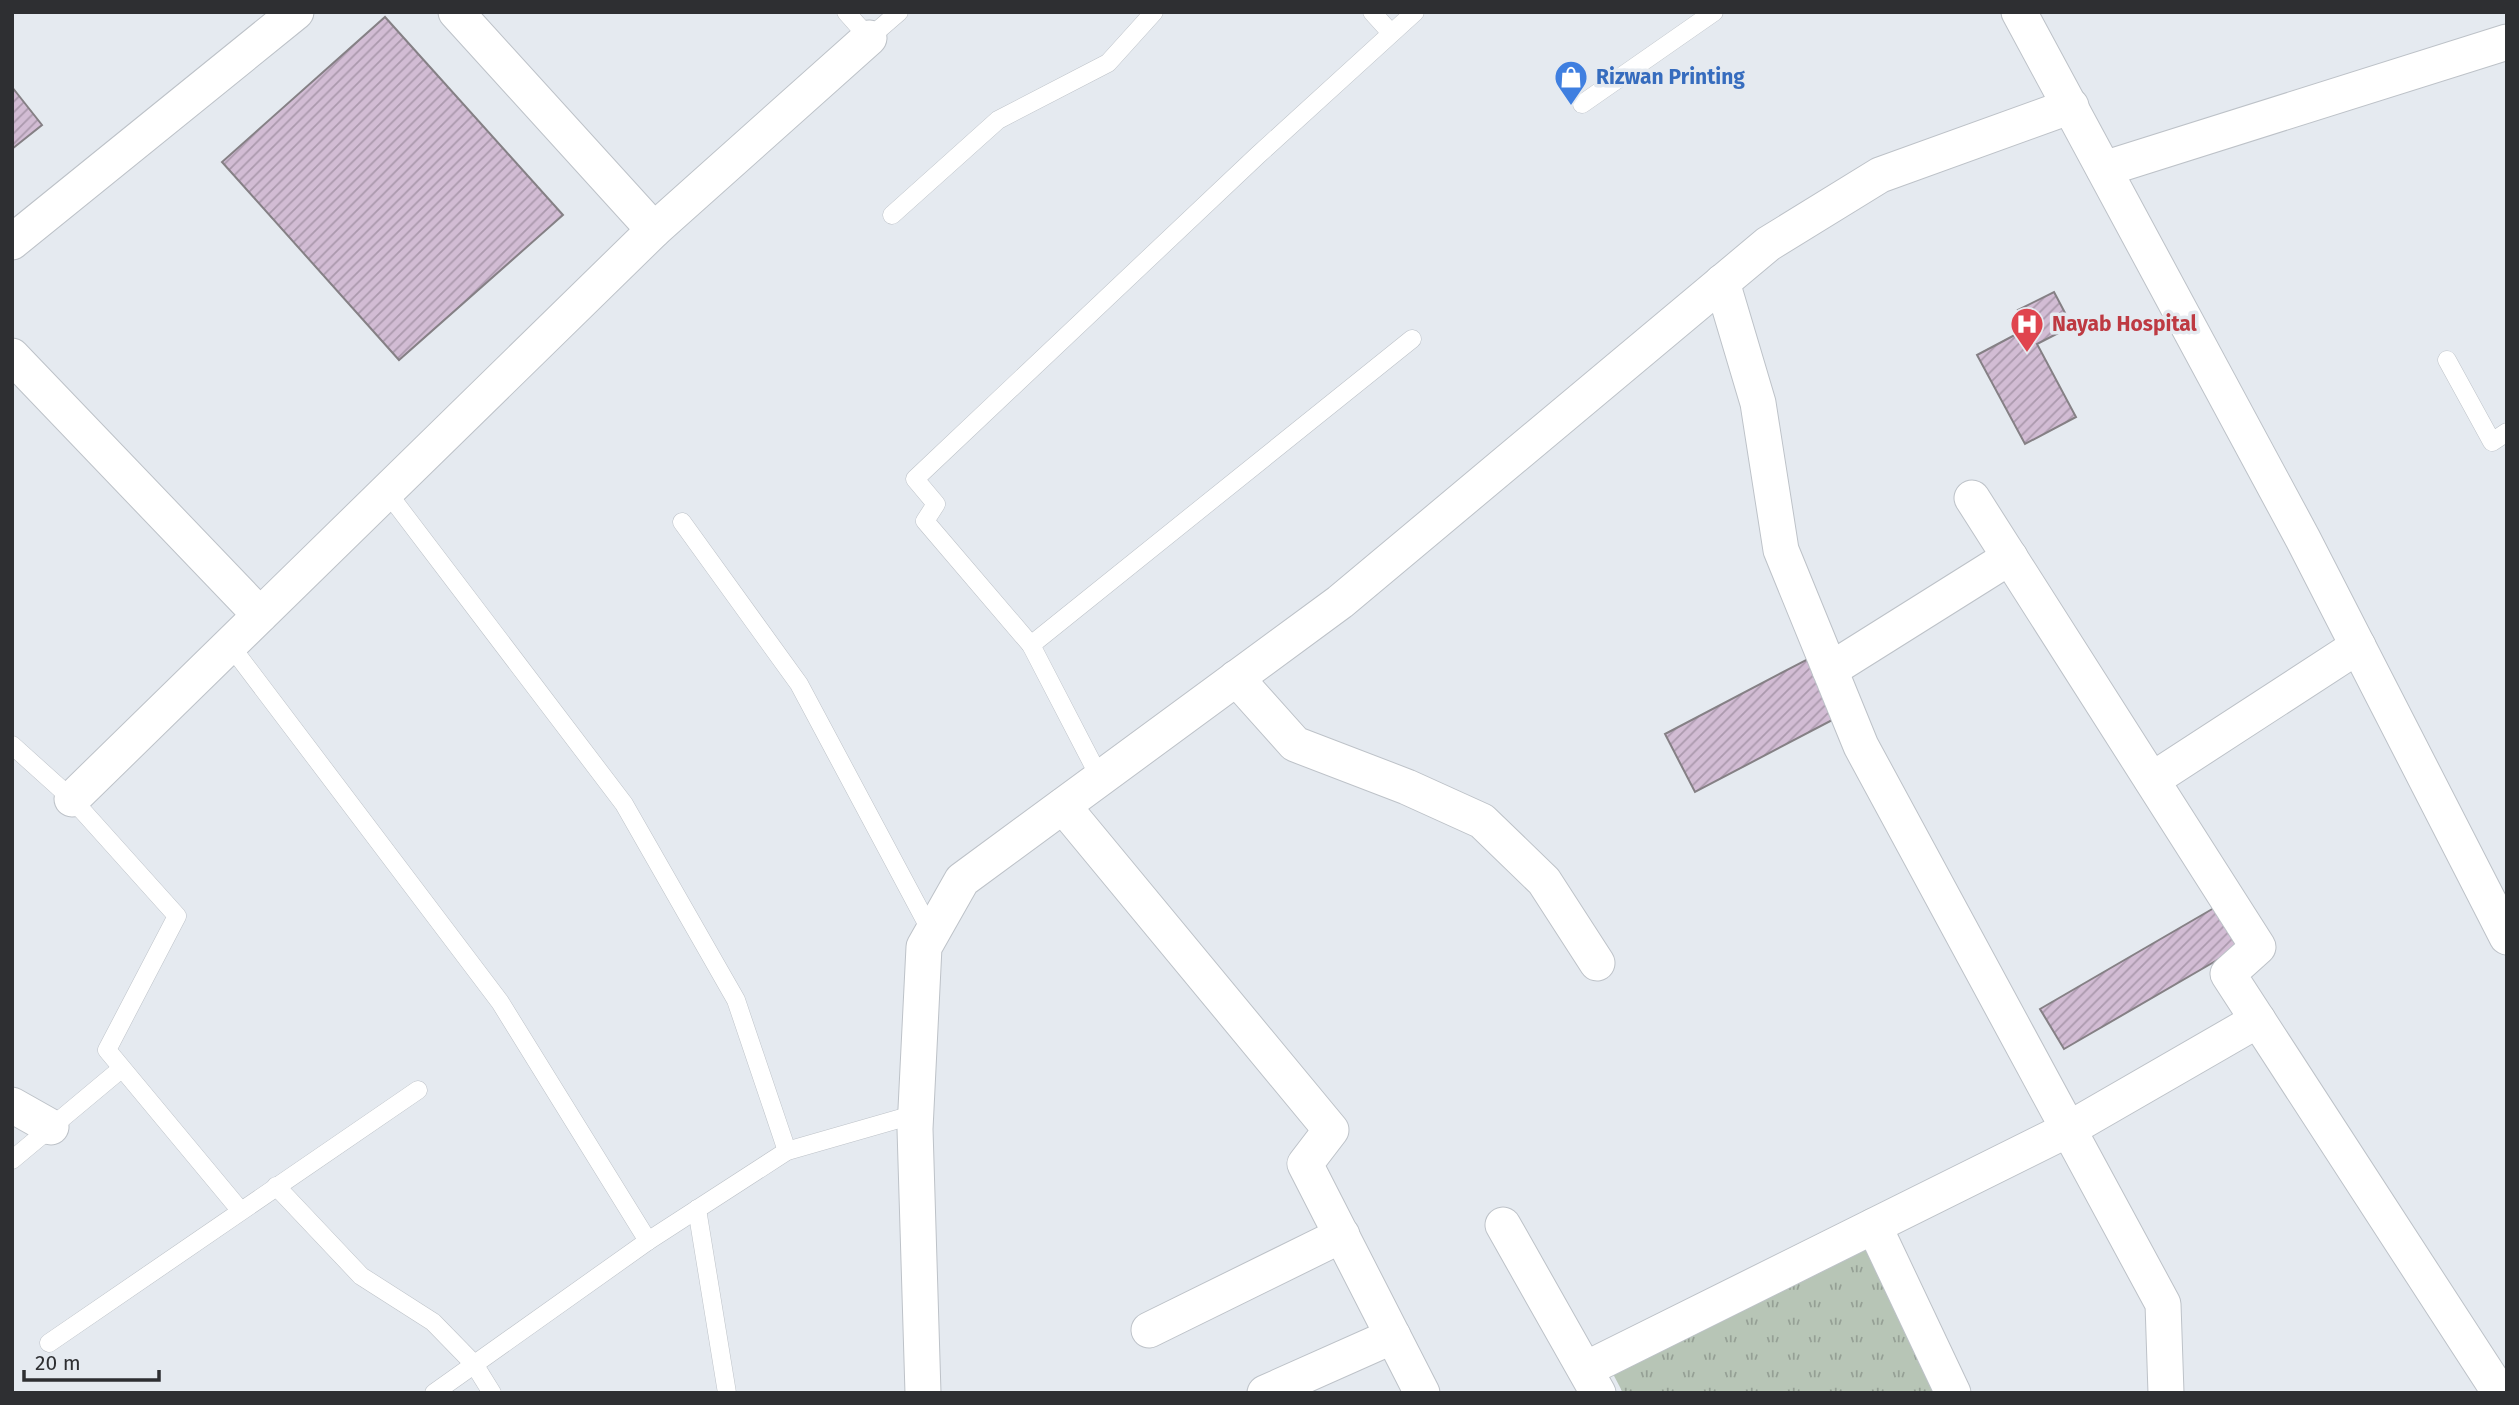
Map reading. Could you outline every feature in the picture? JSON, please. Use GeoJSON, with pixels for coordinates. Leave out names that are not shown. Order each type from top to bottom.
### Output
{"type":"FeatureCollection","features":[{"type":"Feature","properties":{"kind":"street"},"geometry":{"type":"LineString","coordinates":[[12,242],[296,12]]}},
{"type":"Feature","properties":{"kind":"street"},"geometry":{"type":"LineString","coordinates":[[456,12],[654,230]]}},
{"type":"Feature","properties":{"kind":"street"},"geometry":{"type":"LineString","coordinates":[[2020,12],[2303,539],[2507,937]]}},
{"type":"Feature","properties":{"kind":"street"},"geometry":{"type":"LineString","coordinates":[[72,799],[654,230],[869,38]]}},
{"type":"Feature","properties":{"kind":"street"},"geometry":{"type":"LineString","coordinates":[[2104,169],[2507,42]]}},
{"type":"Feature","properties":{"kind":"street"},"geometry":{"type":"LineString","coordinates":[[923,1393],[916,1114],[924,947],[962,880],[1340,603],[1768,244],[1880,175],[2071,106]]}},
{"type":"Feature","properties":{"kind":"street"},"geometry":{"type":"LineString","coordinates":[[1722,282],[1758,403],[1781,550],[1861,746],[2163,1304],[2166,1393]]}},
{"type":"Feature","properties":{"kind":"street"},"geometry":{"type":"LineString","coordinates":[[12,356],[260,615]]}},
{"type":"Feature","properties":{"kind":"street"},"geometry":{"type":"LineString","coordinates":[[1972,498],[2258,947],[2228,974],[2500,1393]]}},
{"type":"Feature","properties":{"kind":"street"},"geometry":{"type":"LineString","coordinates":[[1830,670],[2010,556]]}},
{"type":"Feature","properties":{"kind":"street"},"geometry":{"type":"LineString","coordinates":[[2152,780],[2358,646]]}},
{"type":"Feature","properties":{"kind":"street"},"geometry":{"type":"LineString","coordinates":[[1236,678],[1295,744],[1407,787],[1482,821],[1544,881],[1597,963]]}},
{"type":"Feature","properties":{"kind":"street"},"geometry":{"type":"LineString","coordinates":[[1063,806],[1331,1130],[1305,1164],[1422,1393]]}},
{"type":"Feature","properties":{"kind":"street"},"geometry":{"type":"LineString","coordinates":[[1503,1225],[1592,1381],[1874,1226],[2069,1129],[2258,1020]]}},
{"type":"Feature","properties":{"kind":"street"},"geometry":{"type":"LineString","coordinates":[[12,1105],[51,1128]]}},
{"type":"Feature","properties":{"kind":"street"},"geometry":{"type":"LineString","coordinates":[[1874,1226],[1953,1393]]}},
{"type":"Feature","properties":{"kind":"street"},"geometry":{"type":"LineString","coordinates":[[1149,1330],[1342,1235]]}},
{"type":"Feature","properties":{"kind":"street"},"geometry":{"type":"LineString","coordinates":[[1265,1393],[1393,1336]]}},
{"type":"Feature","properties":{"kind":"lane"},"geometry":{"type":"LineString","coordinates":[[846,12],[869,38],[900,12]]}},
{"type":"Feature","properties":{"kind":"lane"},"geometry":{"type":"LineString","coordinates":[[892,215],[998,120],[1108,63],[1154,12]]}},
{"type":"Feature","properties":{"kind":"lane"},"geometry":{"type":"LineString","coordinates":[[1372,12],[1391,33]]}},
{"type":"Feature","properties":{"kind":"lane"},"geometry":{"type":"LineString","coordinates":[[1100,778],[1031,645],[925,521],[936,505],[915,479],[1258,155],[1415,12]]}},
{"type":"Feature","properties":{"kind":"lane"},"geometry":{"type":"LineString","coordinates":[[1582,104],[1714,12]]}},
{"type":"Feature","properties":{"kind":"lane"},"geometry":{"type":"LineString","coordinates":[[1031,645],[1412,340]]}},
{"type":"Feature","properties":{"kind":"lane"},"geometry":{"type":"LineString","coordinates":[[2447,360],[2491,442],[2507,432]]}},
{"type":"Feature","properties":{"kind":"lane"},"geometry":{"type":"LineString","coordinates":[[387,492],[624,804],[736,1000],[787,1151]]}},
{"type":"Feature","properties":{"kind":"lane"},"geometry":{"type":"LineString","coordinates":[[682,522],[799,684],[932,933]]}},
{"type":"Feature","properties":{"kind":"lane"},"geometry":{"type":"LineString","coordinates":[[230,645],[500,1002],[648,1241]]}},
{"type":"Feature","properties":{"kind":"lane"},"geometry":{"type":"LineString","coordinates":[[12,745],[72,799],[177,916],[107,1050],[240,1210]]}},
{"type":"Feature","properties":{"kind":"lane"},"geometry":{"type":"LineString","coordinates":[[12,1160],[121,1069]]}},
{"type":"Feature","properties":{"kind":"lane"},"geometry":{"type":"LineString","coordinates":[[49,1343],[418,1090]]}},
{"type":"Feature","properties":{"kind":"lane"},"geometry":{"type":"LineString","coordinates":[[434,1393],[648,1241],[787,1151],[916,1114]]}},
{"type":"Feature","properties":{"kind":"lane"},"geometry":{"type":"LineString","coordinates":[[276,1186],[361,1276],[433,1322],[474,1364],[492,1393]]}},
{"type":"Feature","properties":{"kind":"lane"},"geometry":{"type":"LineString","coordinates":[[697,1209],[727,1393]]}},
{"type":"Feature","properties":{"kind":"green space"},"geometry":{"type":"Polygon","coordinates":[[[1867,1249],[1935,1393],[1623,1393],[1611,1370],[1867,1249]]]}},
{"type":"Feature","properties":{"kind":"building"},"geometry":{"type":"Polygon","coordinates":[[[385,17],[563,215],[399,360],[222,162],[385,17]]]}},
{"type":"Feature","properties":{"kind":"building"},"geometry":{"type":"Polygon","coordinates":[[[12,87],[42,125],[12,149],[12,87]]]}},
{"type":"Feature","properties":{"kind":"building"},"geometry":{"type":"Polygon","coordinates":[[[2054,292],[2072,326],[2037,344],[2076,417],[2025,444],[1977,355],[2028,328],[2018,310],[2054,292]]]}},
{"type":"Feature","properties":{"kind":"building"},"geometry":{"type":"Polygon","coordinates":[[[1808,659],[1838,717],[1695,792],[1665,734],[1808,659]]]}},
{"type":"Feature","properties":{"kind":"building"},"geometry":{"type":"Polygon","coordinates":[[[2214,908],[2238,948],[2064,1049],[2040,1009],[2214,908]]]}},
{"type":"Feature","properties":{"kind":"place","name":"Rizwan Printing"},"geometry":{"type":"Point","coordinates":[1571,107]}},
{"type":"Feature","properties":{"kind":"place","name":"Nayab Hospital"},"geometry":{"type":"Point","coordinates":[2027,354]}}]}
